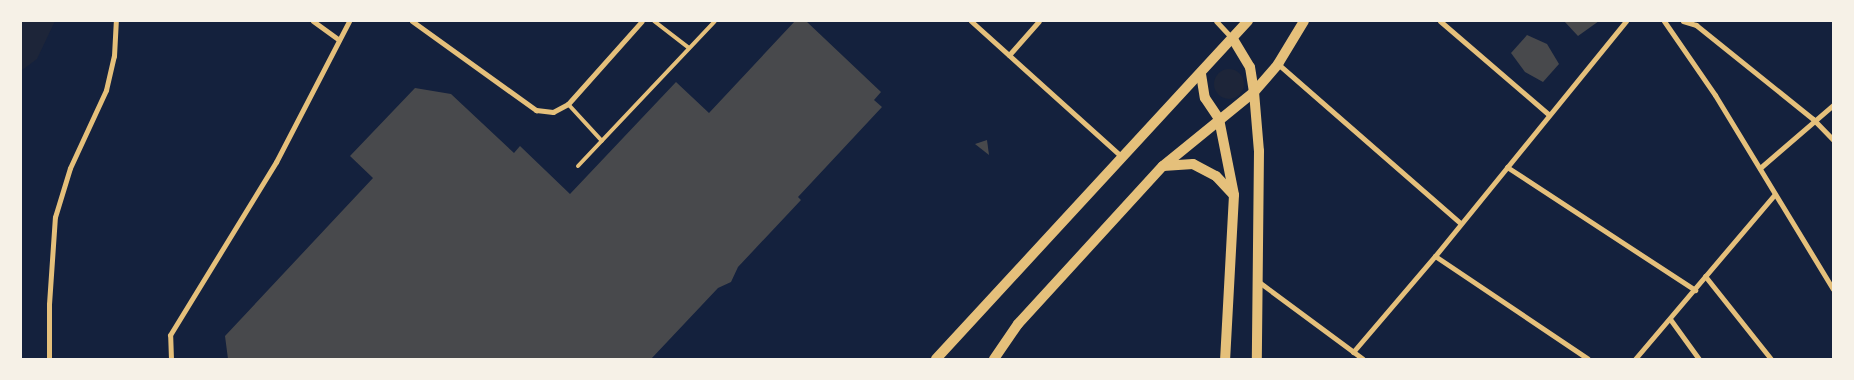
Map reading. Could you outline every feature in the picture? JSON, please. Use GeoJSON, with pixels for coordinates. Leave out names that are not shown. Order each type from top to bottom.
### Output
{"type":"FeatureCollection","features":[{"type":"Feature","properties":{"kind":"main road"},"geometry":{"type":"LineString","coordinates":[[936,359],[1248,21]]}},
{"type":"Feature","properties":{"kind":"main road"},"geometry":{"type":"LineString","coordinates":[[994,359],[1018,324],[1163,166],[1254,92],[1278,64],[1304,21]]}},
{"type":"Feature","properties":{"kind":"main road"},"geometry":{"type":"LineString","coordinates":[[1233,39],[1250,67],[1259,151],[1257,359]]}},
{"type":"Feature","properties":{"kind":"main road"},"geometry":{"type":"LineString","coordinates":[[1201,74],[1205,98],[1220,119],[1234,195],[1225,359]]}},
{"type":"Feature","properties":{"kind":"main road"},"geometry":{"type":"LineString","coordinates":[[1163,166],[1193,164],[1216,176],[1234,195]]}},
{"type":"Feature","properties":{"kind":"street"},"geometry":{"type":"LineString","coordinates":[[50,359],[49,304],[55,217],[70,168],[106,90],[114,56],[116,21]]}},
{"type":"Feature","properties":{"kind":"street"},"geometry":{"type":"LineString","coordinates":[[313,21],[340,40]]}},
{"type":"Feature","properties":{"kind":"street"},"geometry":{"type":"LineString","coordinates":[[172,359],[169,354],[170,336],[276,162],[349,21]]}},
{"type":"Feature","properties":{"kind":"street"},"geometry":{"type":"LineString","coordinates":[[412,21],[536,110],[553,112],[568,104],[642,21]]}},
{"type":"Feature","properties":{"kind":"street"},"geometry":{"type":"LineString","coordinates":[[971,21],[1122,157]]}},
{"type":"Feature","properties":{"kind":"street"},"geometry":{"type":"LineString","coordinates":[[1010,55],[1039,21]]}},
{"type":"Feature","properties":{"kind":"street"},"geometry":{"type":"LineString","coordinates":[[1216,21],[1233,39]]}},
{"type":"Feature","properties":{"kind":"street"},"geometry":{"type":"LineString","coordinates":[[1440,21],[1548,114]]}},
{"type":"Feature","properties":{"kind":"street"},"geometry":{"type":"LineString","coordinates":[[1353,352],[1435,256],[1548,114],[1626,21]]}},
{"type":"Feature","properties":{"kind":"street"},"geometry":{"type":"LineString","coordinates":[[1664,21],[1684,48],[1760,168],[1833,289]]}},
{"type":"Feature","properties":{"kind":"street"},"geometry":{"type":"LineString","coordinates":[[1683,21],[1696,25],[1813,119],[1833,140]]}},
{"type":"Feature","properties":{"kind":"street"},"geometry":{"type":"LineString","coordinates":[[1278,64],[1460,223]]}},
{"type":"Feature","properties":{"kind":"street"},"geometry":{"type":"LineString","coordinates":[[1760,168],[1813,119],[1833,105]]}},
{"type":"Feature","properties":{"kind":"street"},"geometry":{"type":"LineString","coordinates":[[1507,167],[1695,290]]}},
{"type":"Feature","properties":{"kind":"street"},"geometry":{"type":"LineString","coordinates":[[1635,359],[1774,194]]}},
{"type":"Feature","properties":{"kind":"street"},"geometry":{"type":"LineString","coordinates":[[1435,256],[1588,359]]}},
{"type":"Feature","properties":{"kind":"street"},"geometry":{"type":"LineString","coordinates":[[1705,276],[1771,359]]}},
{"type":"Feature","properties":{"kind":"street"},"geometry":{"type":"LineString","coordinates":[[1259,282],[1364,359]]}},
{"type":"Feature","properties":{"kind":"street"},"geometry":{"type":"LineString","coordinates":[[1670,319],[1699,359]]}},
{"type":"Feature","properties":{"kind":"lane"},"geometry":{"type":"LineString","coordinates":[[654,21],[690,48]]}},
{"type":"Feature","properties":{"kind":"lane"},"geometry":{"type":"LineString","coordinates":[[578,166],[715,21]]}},
{"type":"Feature","properties":{"kind":"lane"},"geometry":{"type":"LineString","coordinates":[[568,104],[602,141]]}},
{"type":"Feature","properties":{"kind":"shaded area"},"geometry":{"type":"Polygon","coordinates":[[[21,21],[55,21],[37,59],[21,71],[21,21]]]}},
{"type":"Feature","properties":{"kind":"shaded area"},"geometry":{"type":"Polygon","coordinates":[[[1229,69],[1235,70],[1243,78],[1243,90],[1235,98],[1229,99],[1223,98],[1215,90],[1214,84],[1215,78],[1223,70],[1229,69]]]}},
{"type":"Feature","properties":{"kind":"building"},"geometry":{"type":"Polygon","coordinates":[[[795,21],[806,21],[881,92],[874,100],[882,107],[798,197],[801,200],[738,267],[731,282],[718,288],[651,359],[228,359],[225,336],[373,178],[350,156],[415,88],[451,94],[514,153],[520,146],[570,194],[676,82],[709,113],[795,21]]]}},
{"type":"Feature","properties":{"kind":"building"},"geometry":{"type":"Polygon","coordinates":[[[1564,21],[1599,21],[1578,36],[1564,21]]]}},
{"type":"Feature","properties":{"kind":"building"},"geometry":{"type":"Polygon","coordinates":[[[1527,35],[1547,44],[1559,64],[1543,82],[1525,72],[1511,53],[1527,35]]]}},
{"type":"Feature","properties":{"kind":"building"},"geometry":{"type":"Polygon","coordinates":[[[987,140],[989,155],[975,144],[987,140]]]}}]}
